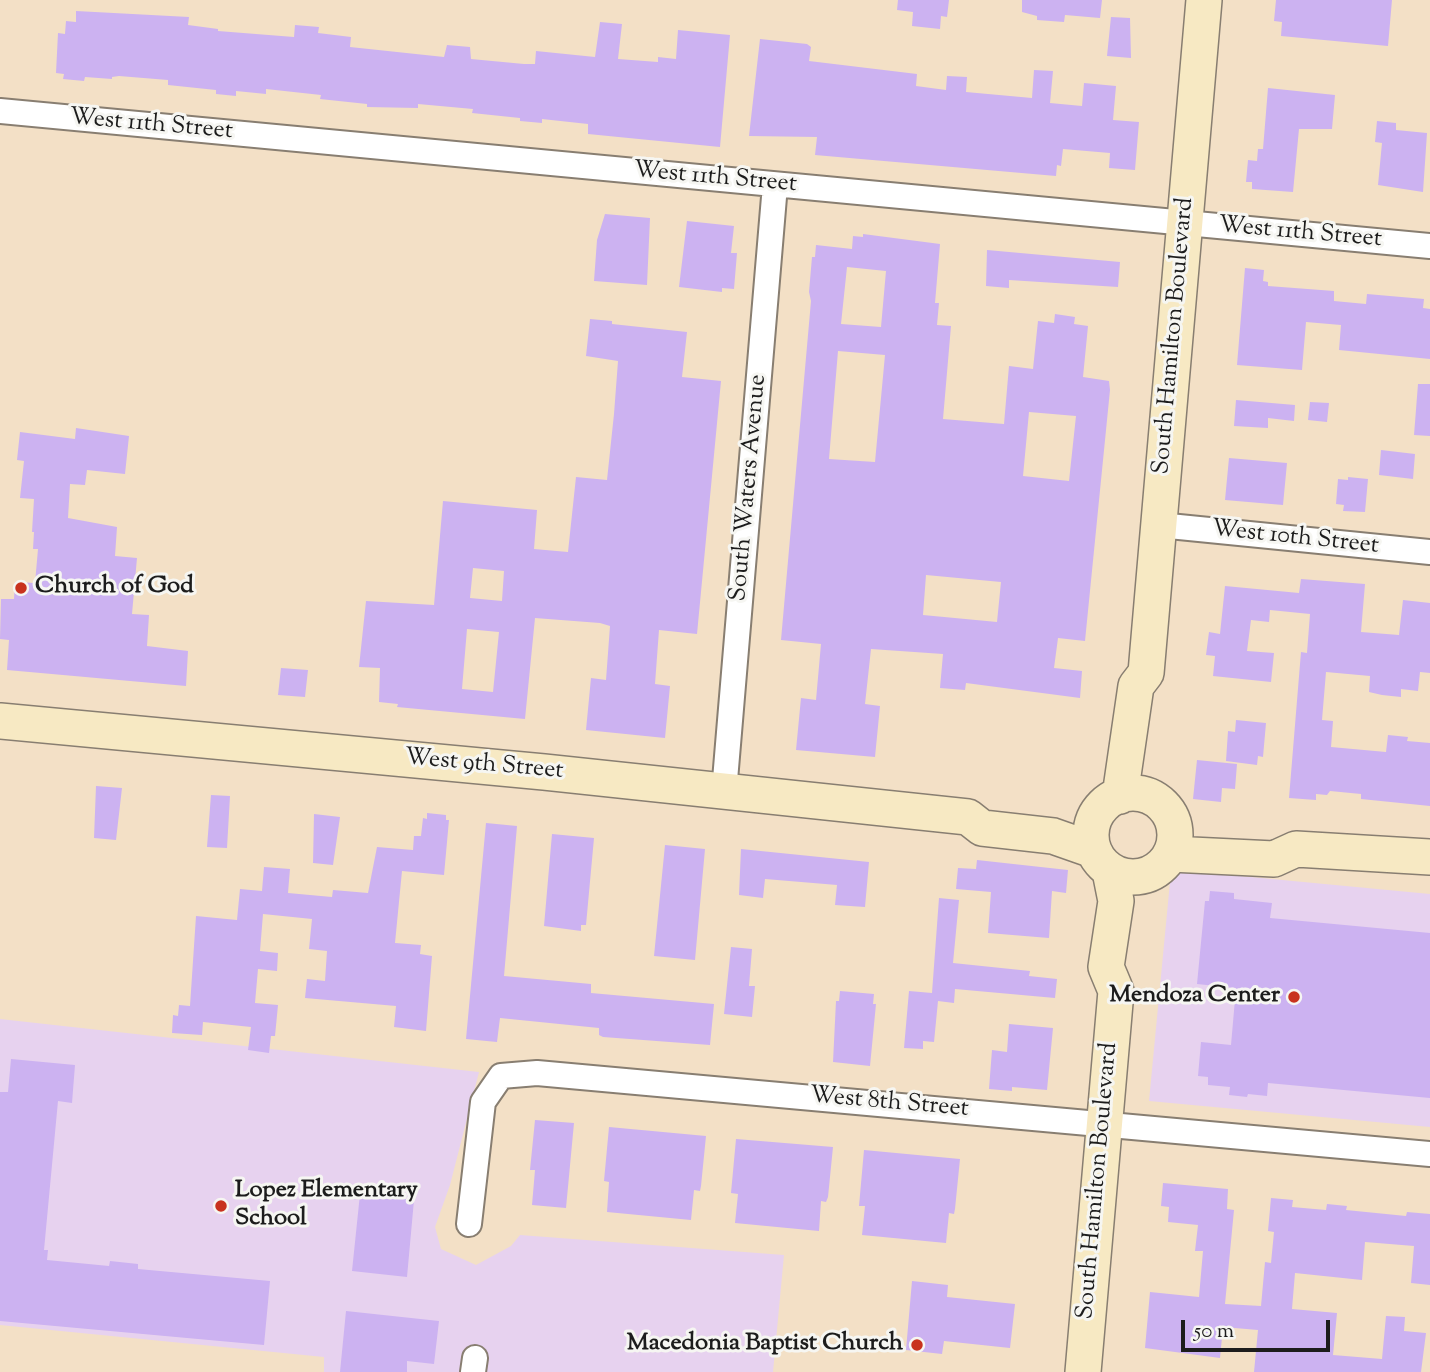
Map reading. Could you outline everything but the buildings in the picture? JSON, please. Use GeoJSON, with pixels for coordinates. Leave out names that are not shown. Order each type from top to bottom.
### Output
{"type":"FeatureCollection","features":[{"type":"Feature","properties":{"kind":"street","name":"South Hamilton Boulevard"},"geometry":{"type":"LineString","coordinates":[[1109,803],[1136,686],[1146,673],[1204,0]]}},
{"type":"Feature","properties":{"kind":"street","name":"West 11th Street"},"geometry":{"type":"LineString","coordinates":[[0,111],[1430,246]]}},
{"type":"Feature","properties":{"kind":"street","name":"South Waters Avenue"},"geometry":{"type":"LineString","coordinates":[[724,792],[775,185]]}},
{"type":"Feature","properties":{"kind":"street","name":"West 10th Street"},"geometry":{"type":"LineString","coordinates":[[1159,525],[1430,552]]}},
{"type":"Feature","properties":{"kind":"street","name":"South Hamilton Boulevard"},"geometry":{"type":"LineString","coordinates":[[1116,991],[1130,971],[1139,897],[1163,839],[1150,770],[1158,691],[1146,673]]}},
{"type":"Feature","properties":{"kind":"street","name":"West 9th Street"},"geometry":{"type":"LineString","coordinates":[[0,721],[544,772],[968,817],[982,828],[1053,836],[1102,860]]}},
{"type":"Feature","properties":{"kind":"street"},"geometry":{"type":"LineString","coordinates":[[1134,793],[1163,839],[1137,877],[1102,860],[1091,836],[1109,803],[1134,793]]}},
{"type":"Feature","properties":{"kind":"street","name":"West 9th Street"},"geometry":{"type":"LineString","coordinates":[[968,817],[983,809],[1074,815],[1109,803]]}},
{"type":"Feature","properties":{"kind":"street"},"geometry":{"type":"LineString","coordinates":[[1163,839],[1277,836],[1296,849],[1430,857]]}},
{"type":"Feature","properties":{"kind":"street","name":"South Hamilton Boulevard"},"geometry":{"type":"LineString","coordinates":[[1083,1372],[1116,991],[1106,967],[1116,901],[1102,860]]}},
{"type":"Feature","properties":{"kind":"street","name":"West 8th Street"},"geometry":{"type":"LineString","coordinates":[[469,1224],[483,1102],[501,1076],[537,1073],[1430,1154]]}},
{"type":"Feature","properties":{"kind":"shaded area","name":"Mendoza Center"},"geometry":{"type":"Polygon","coordinates":[[[1177,870],[1430,894],[1430,1127],[1149,1101],[1170,882],[1171,875],[1177,870]]]}},
{"type":"Feature","properties":{"kind":"shaded area","name":"Lopez Elementary School"},"geometry":{"type":"Polygon","coordinates":[[[0,1019],[479,1072],[450,1185],[435,1227],[441,1249],[476,1265],[511,1246],[520,1235],[784,1255],[773,1372],[324,1372],[324,1357],[0,1325],[0,1019]]]}},
{"type":"Feature","properties":{"kind":"place","name":"Church of God"},"geometry":{"type":"Point","coordinates":[21,588]}},
{"type":"Feature","properties":{"kind":"place","name":"Mendoza Center"},"geometry":{"type":"Point","coordinates":[1294,997]}},
{"type":"Feature","properties":{"kind":"place","name":"Lopez Elementary School"},"geometry":{"type":"Point","coordinates":[221,1206]}},
{"type":"Feature","properties":{"kind":"place","name":"Macedonia Baptist Church"},"geometry":{"type":"Point","coordinates":[917,1345]}}]}
